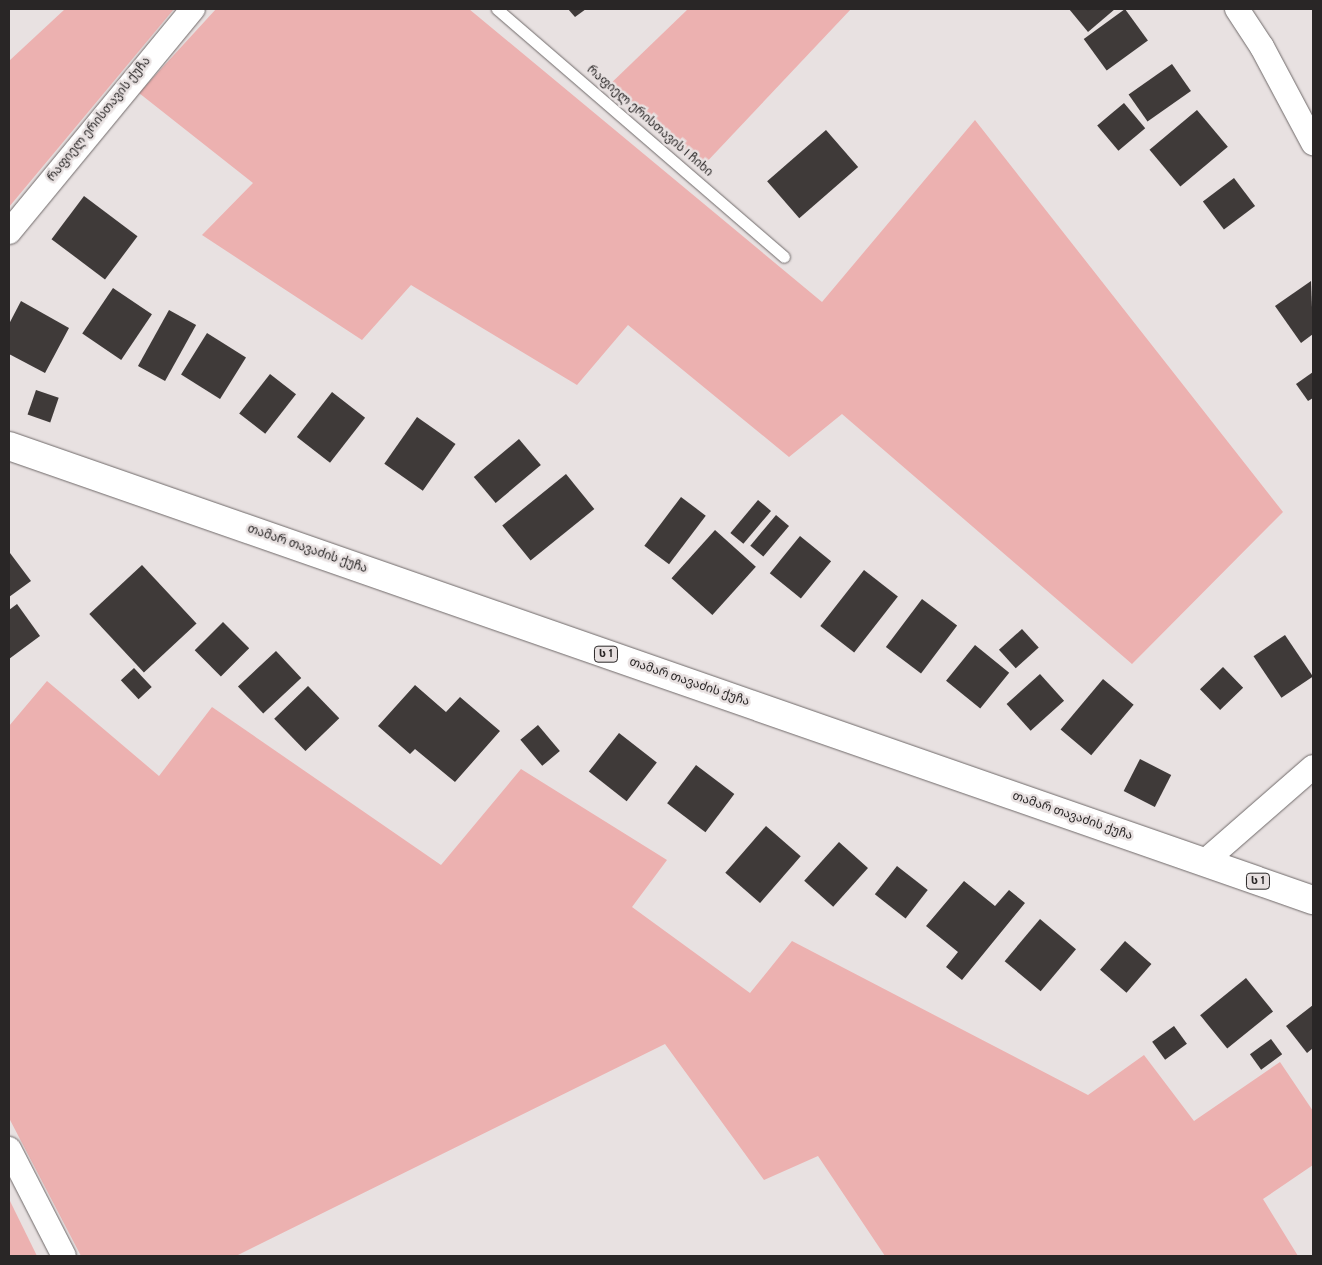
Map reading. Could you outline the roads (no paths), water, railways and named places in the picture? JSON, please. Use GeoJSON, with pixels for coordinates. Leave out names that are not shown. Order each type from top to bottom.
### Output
{"type":"FeatureCollection","features":[{"type":"Feature","properties":{"kind":"highway","name":"თამარ თავაძის ქუჩა"},"geometry":{"type":"LineString","coordinates":[[9,446],[1313,900]]}},
{"type":"Feature","properties":{"kind":"street","name":"რაფიელ ერისთავის ქუჩა"},"geometry":{"type":"LineString","coordinates":[[9,232],[193,9]]}},
{"type":"Feature","properties":{"kind":"street"},"geometry":{"type":"LineString","coordinates":[[1237,9],[1262,47],[1313,143]]}},
{"type":"Feature","properties":{"kind":"street"},"geometry":{"type":"LineString","coordinates":[[1203,862],[1313,767]]}},
{"type":"Feature","properties":{"kind":"street"},"geometry":{"type":"LineString","coordinates":[[9,1149],[64,1256]]}},
{"type":"Feature","properties":{"kind":"lane","name":"რაფიელ ერისთავის I ჩიხი"},"geometry":{"type":"LineString","coordinates":[[497,9],[784,256]]}}]}
